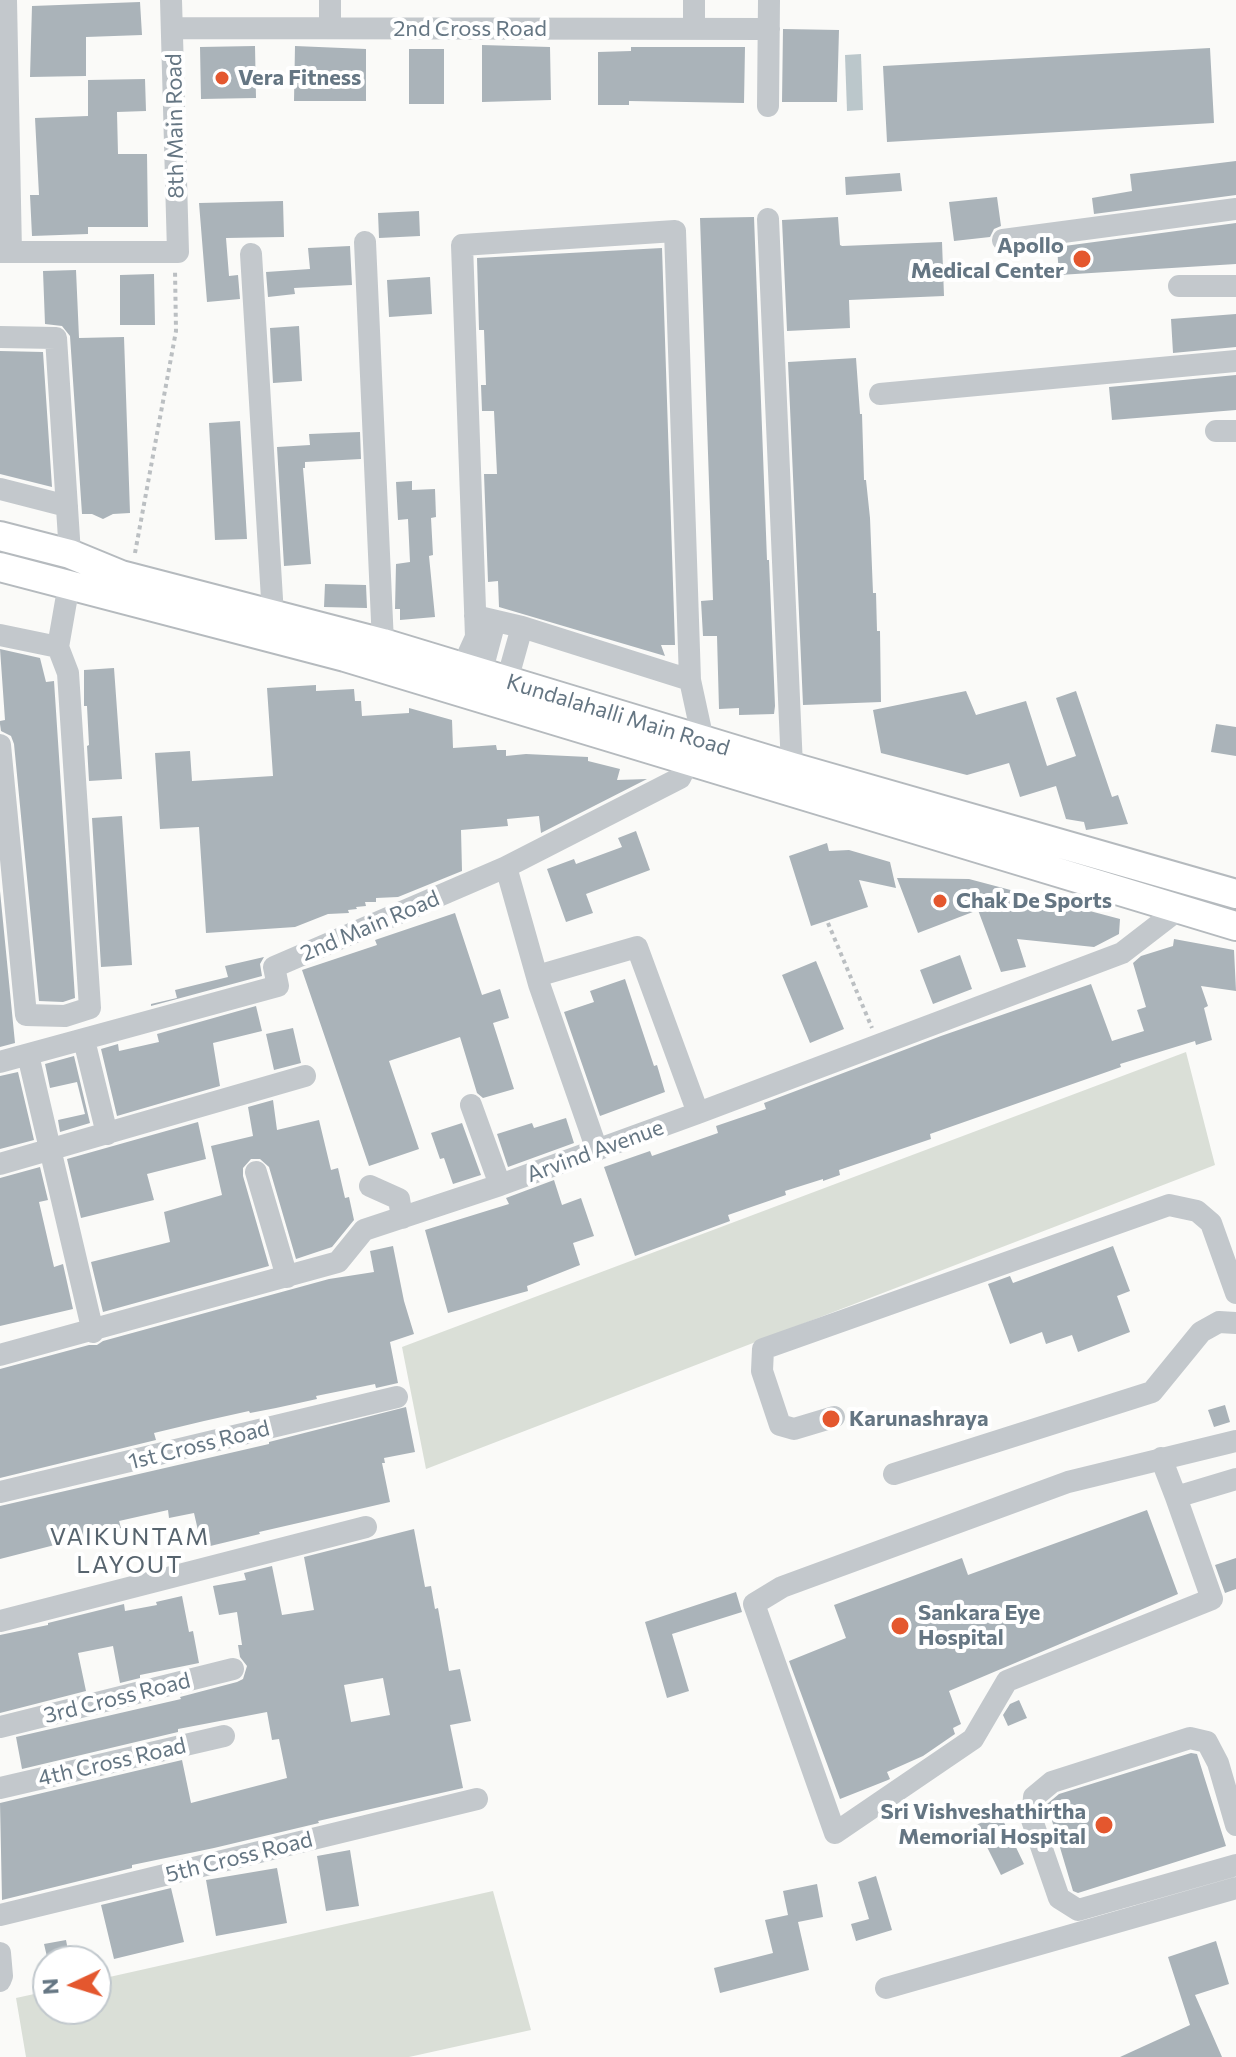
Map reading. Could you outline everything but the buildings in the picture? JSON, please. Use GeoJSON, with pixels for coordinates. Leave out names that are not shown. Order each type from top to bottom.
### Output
{"type":"FeatureCollection","features":[{"type":"Feature","properties":{"kind":"main road","name":"Kundalahalli Main Road"},"geometry":{"type":"LineString","coordinates":[[0,536],[70,554],[121,575],[383,643],[488,682],[1236,926]]}},
{"type":"Feature","properties":{"kind":"main road","name":"Kundalahalli Main Road"},"geometry":{"type":"LineString","coordinates":[[1,571],[69,584],[345,657],[488,682]]}},
{"type":"Feature","properties":{"kind":"main road","name":"Kundalahalli Main Road"},"geometry":{"type":"LineString","coordinates":[[696,750],[792,767],[1236,894]]}},
{"type":"Feature","properties":{"kind":"street"},"geometry":{"type":"LineString","coordinates":[[6,0],[5,252],[178,252]]}},
{"type":"Feature","properties":{"kind":"street","name":"8th Main Road"},"geometry":{"type":"LineString","coordinates":[[171,0],[178,252]]}},
{"type":"Feature","properties":{"kind":"street"},"geometry":{"type":"LineString","coordinates":[[330,0],[330,28]]}},
{"type":"Feature","properties":{"kind":"street"},"geometry":{"type":"LineString","coordinates":[[694,0],[694,29]]}},
{"type":"Feature","properties":{"kind":"street"},"geometry":{"type":"LineString","coordinates":[[768,106],[769,0]]}},
{"type":"Feature","properties":{"kind":"street","name":"2nd Cross Road"},"geometry":{"type":"LineString","coordinates":[[172,28],[769,29]]}},
{"type":"Feature","properties":{"kind":"street"},"geometry":{"type":"LineString","coordinates":[[1003,240],[1236,209]]}},
{"type":"Feature","properties":{"kind":"street"},"geometry":{"type":"LineString","coordinates":[[768,219],[792,767]]}},
{"type":"Feature","properties":{"kind":"street"},"geometry":{"type":"LineString","coordinates":[[488,682],[476,637],[485,619],[462,245],[675,231],[690,680],[696,750]]}},
{"type":"Feature","properties":{"kind":"street"},"geometry":{"type":"LineString","coordinates":[[365,242],[383,643]]}},
{"type":"Feature","properties":{"kind":"street"},"geometry":{"type":"LineString","coordinates":[[251,254],[272,587],[270,614]]}},
{"type":"Feature","properties":{"kind":"street"},"geometry":{"type":"LineString","coordinates":[[1179,286],[1236,286]]}},
{"type":"Feature","properties":{"kind":"street"},"geometry":{"type":"LineString","coordinates":[[0,337],[56,338],[70,554]]}},
{"type":"Feature","properties":{"kind":"street"},"geometry":{"type":"LineString","coordinates":[[880,394],[1236,361]]}},
{"type":"Feature","properties":{"kind":"street"},"geometry":{"type":"LineString","coordinates":[[0,489],[67,506]]}},
{"type":"Feature","properties":{"kind":"street"},"geometry":{"type":"LineString","coordinates":[[0,745],[26,1015],[65,1016],[90,1008],[68,673],[58,647],[69,584]]}},
{"type":"Feature","properties":{"kind":"street"},"geometry":{"type":"LineString","coordinates":[[485,619],[522,627],[690,680]]}},
{"type":"Feature","properties":{"kind":"street"},"geometry":{"type":"LineString","coordinates":[[488,682],[522,627]]}},
{"type":"Feature","properties":{"kind":"street"},"geometry":{"type":"LineString","coordinates":[[0,635],[58,647]]}},
{"type":"Feature","properties":{"kind":"street","name":"2nd Main Road"},"geometry":{"type":"LineString","coordinates":[[0,1062],[278,986],[274,967],[506,867],[680,778],[696,750]]}},
{"type":"Feature","properties":{"kind":"street"},"geometry":{"type":"LineString","coordinates":[[506,867],[537,976],[597,1150]]}},
{"type":"Feature","properties":{"kind":"street","name":"Arvind Avenue"},"geometry":{"type":"LineString","coordinates":[[0,1355],[93,1332],[338,1262],[364,1230],[597,1150],[1122,953],[1179,909]]}},
{"type":"Feature","properties":{"kind":"street"},"geometry":{"type":"LineString","coordinates":[[537,976],[637,947],[698,1113]]}},
{"type":"Feature","properties":{"kind":"street"},"geometry":{"type":"LineString","coordinates":[[84,1040],[107,1134]]}},
{"type":"Feature","properties":{"kind":"street"},"geometry":{"type":"LineString","coordinates":[[28,1055],[93,1332]]}},
{"type":"Feature","properties":{"kind":"street"},"geometry":{"type":"LineString","coordinates":[[0,1164],[305,1076]]}},
{"type":"Feature","properties":{"kind":"street"},"geometry":{"type":"LineString","coordinates":[[471,1105],[500,1185]]}},
{"type":"Feature","properties":{"kind":"street"},"geometry":{"type":"LineString","coordinates":[[256,1172],[287,1277]]}},
{"type":"Feature","properties":{"kind":"street"},"geometry":{"type":"LineString","coordinates":[[370,1186],[399,1199],[402,1218]]}},
{"type":"Feature","properties":{"kind":"street"},"geometry":{"type":"LineString","coordinates":[[834,1417],[794,1429],[780,1425],[762,1371],[763,1349],[1169,1205],[1197,1211],[1211,1223],[1236,1293]]}},
{"type":"Feature","properties":{"kind":"street"},"geometry":{"type":"LineString","coordinates":[[894,1474],[1152,1392],[1201,1332],[1219,1322],[1236,1323]]}},
{"type":"Feature","properties":{"kind":"street","name":"1st Cross Road"},"geometry":{"type":"LineString","coordinates":[[0,1492],[397,1397]]}},
{"type":"Feature","properties":{"kind":"street"},"geometry":{"type":"LineString","coordinates":[[1161,1458],[1212,1599],[1007,1681],[973,1739],[835,1833],[754,1604],[782,1587],[1068,1482],[1161,1458],[1236,1441]]}},
{"type":"Feature","properties":{"kind":"street"},"geometry":{"type":"LineString","coordinates":[[1176,1497],[1236,1479]]}},
{"type":"Feature","properties":{"kind":"street"},"geometry":{"type":"LineString","coordinates":[[0,1621],[366,1527]]}},
{"type":"Feature","properties":{"kind":"street","name":"3rd Cross Road"},"geometry":{"type":"LineString","coordinates":[[0,1727],[233,1669]]}},
{"type":"Feature","properties":{"kind":"street","name":"4th Cross Road"},"geometry":{"type":"LineString","coordinates":[[0,1788],[224,1736]]}},
{"type":"Feature","properties":{"kind":"street"},"geometry":{"type":"LineString","coordinates":[[1236,1825],[1218,1763],[1207,1742],[1190,1738],[1052,1782],[1034,1797],[1032,1820],[1059,1898],[1078,1910],[1236,1865]]}},
{"type":"Feature","properties":{"kind":"street","name":"5th Cross Road"},"geometry":{"type":"LineString","coordinates":[[0,1915],[477,1799]]}},
{"type":"Feature","properties":{"kind":"street"},"geometry":{"type":"LineString","coordinates":[[886,1988],[1236,1888]]}},
{"type":"Feature","properties":{"kind":"street"},"geometry":{"type":"LineString","coordinates":[[0,1953],[1,1978]]}},
{"type":"Feature","properties":{"kind":"path"},"geometry":{"type":"LineString","coordinates":[[133,564],[176,331],[175,264],[178,252]]}},
{"type":"Feature","properties":{"kind":"path"},"geometry":{"type":"LineString","coordinates":[[828,923],[879,1045]]}},
{"type":"Feature","properties":{"kind":"shaded area"},"geometry":{"type":"Polygon","coordinates":[[[861,54],[863,110],[847,111],[845,55],[861,54]]]}},
{"type":"Feature","properties":{"kind":"shaded area"},"geometry":{"type":"Polygon","coordinates":[[[1186,1052],[1215,1165],[426,1469],[402,1347],[1186,1052]]]}},
{"type":"Feature","properties":{"kind":"shaded area"},"geometry":{"type":"Polygon","coordinates":[[[493,1891],[531,2030],[409,2057],[26,2057],[16,1998],[32,1994],[32,2025],[112,2025],[112,1976],[493,1891]]]}},
{"type":"Feature","properties":{"kind":"place","name":"Vera Fitness"},"geometry":{"type":"Point","coordinates":[222,78]}},
{"type":"Feature","properties":{"kind":"place","name":"Apollo Medical Center"},"geometry":{"type":"Point","coordinates":[1082,259]}},
{"type":"Feature","properties":{"kind":"place","name":"Chak De Sports"},"geometry":{"type":"Point","coordinates":[940,901]}},
{"type":"Feature","properties":{"kind":"place","name":"Karunashraya"},"geometry":{"type":"Point","coordinates":[831,1419]}},
{"type":"Feature","properties":{"kind":"place","name":"Sankara Eye Hospital"},"geometry":{"type":"Point","coordinates":[900,1626]}},
{"type":"Feature","properties":{"kind":"place","name":"Sri Vishveshathirtha Memorial Hospital"},"geometry":{"type":"Point","coordinates":[1104,1825]}},
{"type":"Feature","properties":{"kind":"district","name":"VAIKUNTAM LAYOUT"},"geometry":{"type":"Point","coordinates":[130,1551]}}]}
